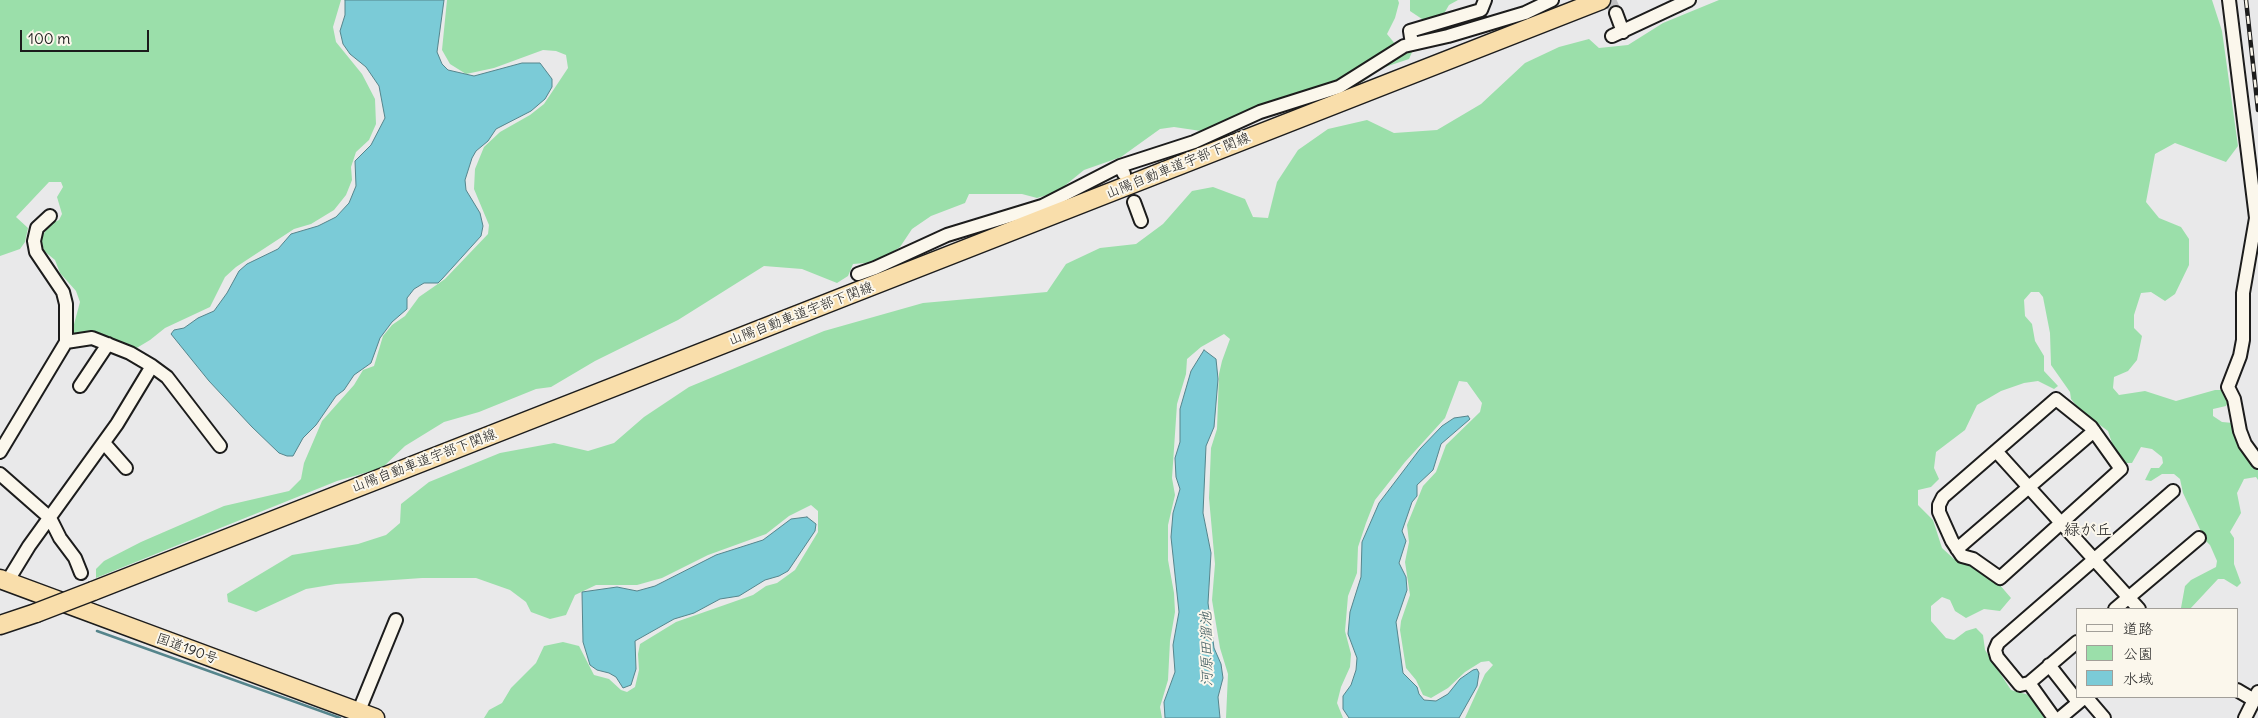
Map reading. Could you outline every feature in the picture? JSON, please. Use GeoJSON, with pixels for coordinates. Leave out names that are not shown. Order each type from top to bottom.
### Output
{"type":"FeatureCollection","features":[{"type":"Feature","properties":{"kind":"highway","name":"山陽自動車道宇部下関線"},"geometry":{"type":"LineString","coordinates":[[0,625],[93,591],[1601,0]]}},
{"type":"Feature","properties":{"kind":"highway","name":"国道190号"},"geometry":{"type":"LineString","coordinates":[[4,581],[363,716]]}},
{"type":"Feature","properties":{"kind":"street"},"geometry":{"type":"LineString","coordinates":[[1412,44],[1410,32],[1481,10],[1485,0]]}},
{"type":"Feature","properties":{"kind":"street"},"geometry":{"type":"LineString","coordinates":[[858,274],[947,235],[1042,206],[1260,112],[1339,87],[1404,46],[1448,36],[1525,13],[1552,0]]}},
{"type":"Feature","properties":{"kind":"street"},"geometry":{"type":"LineString","coordinates":[[1616,13],[1617,34],[1689,0]]}},
{"type":"Feature","properties":{"kind":"street"},"geometry":{"type":"LineString","coordinates":[[2229,0],[2256,218],[2243,293],[2243,340],[2240,356],[2228,387],[2234,399],[2240,431],[2258,462]]}},
{"type":"Feature","properties":{"kind":"street"},"geometry":{"type":"LineString","coordinates":[[1134,202],[1141,221]]}},
{"type":"Feature","properties":{"kind":"street"},"geometry":{"type":"LineString","coordinates":[[0,452],[66,342],[66,304],[63,292],[36,252],[34,241],[37,228],[50,216]]}},
{"type":"Feature","properties":{"kind":"street"},"geometry":{"type":"LineString","coordinates":[[66,342],[92,338],[152,366],[167,377],[220,446]]}},
{"type":"Feature","properties":{"kind":"street"},"geometry":{"type":"LineString","coordinates":[[80,386],[108,344]]}},
{"type":"Feature","properties":{"kind":"street"},"geometry":{"type":"LineString","coordinates":[[4,581],[104,443],[152,366]]}},
{"type":"Feature","properties":{"kind":"street"},"geometry":{"type":"LineString","coordinates":[[2056,399],[2094,431],[2121,469],[2119,473],[2000,578],[1973,559],[1962,556],[1939,512],[1939,505],[1943,497],[1996,451],[2056,399]]}},
{"type":"Feature","properties":{"kind":"street"},"geometry":{"type":"LineString","coordinates":[[1957,549],[2094,431]]}},
{"type":"Feature","properties":{"kind":"street"},"geometry":{"type":"LineString","coordinates":[[104,443],[126,468]]}},
{"type":"Feature","properties":{"kind":"street"},"geometry":{"type":"LineString","coordinates":[[1996,451],[2060,524],[2138,608]]}},
{"type":"Feature","properties":{"kind":"street"},"geometry":{"type":"LineString","coordinates":[[0,474],[50,518],[60,538],[75,558],[81,573]]}},
{"type":"Feature","properties":{"kind":"street"},"geometry":{"type":"LineString","coordinates":[[2076,643],[2029,682],[2020,686],[1997,657],[1995,650],[1998,643],[2173,492]]}},
{"type":"Feature","properties":{"kind":"street"},"geometry":{"type":"LineString","coordinates":[[2116,608],[2199,538]]}},
{"type":"Feature","properties":{"kind":"street"},"geometry":{"type":"LineString","coordinates":[[363,716],[396,620]]}},
{"type":"Feature","properties":{"kind":"street"},"geometry":{"type":"LineString","coordinates":[[2049,666],[2076,692]]}},
{"type":"Feature","properties":{"kind":"street"},"geometry":{"type":"LineString","coordinates":[[2029,682],[2054,718]]}},
{"type":"Feature","properties":{"kind":"street"},"geometry":{"type":"LineString","coordinates":[[2238,690],[2256,696],[2245,718]]}},
{"type":"Feature","properties":{"kind":"street"},"geometry":{"type":"LineString","coordinates":[[2060,718],[2083,699],[2104,718]]}},
{"type":"Feature","properties":{"kind":"green space"},"geometry":{"type":"Polygon","coordinates":[[[0,0],[341,0],[333,27],[336,42],[362,74],[375,99],[376,124],[369,140],[356,152],[351,167],[352,180],[346,195],[334,210],[311,224],[294,229],[236,267],[225,277],[210,307],[165,328],[135,349],[75,337],[73,328],[80,302],[76,291],[60,273],[55,260],[44,251],[41,238],[50,224],[59,220],[62,214],[57,197],[63,187],[61,182],[49,182],[16,217],[28,228],[25,242],[20,249],[0,256],[0,0]]]}},
{"type":"Feature","properties":{"kind":"green space"},"geometry":{"type":"Polygon","coordinates":[[[447,0],[1398,0],[1395,18],[1387,34],[1396,45],[1413,50],[1409,59],[1382,68],[1362,82],[1348,79],[1327,84],[1241,113],[1215,127],[1201,131],[1174,127],[1160,129],[1121,157],[1084,170],[1057,192],[1037,198],[1022,194],[969,194],[965,203],[931,216],[912,229],[900,247],[877,262],[853,264],[848,276],[837,283],[802,269],[764,266],[678,320],[595,361],[551,387],[536,389],[479,412],[444,422],[405,446],[382,468],[337,481],[96,578],[96,569],[104,561],[141,542],[224,506],[289,491],[301,479],[304,463],[322,421],[354,385],[363,370],[374,366],[383,336],[392,325],[405,316],[419,297],[445,279],[488,234],[489,225],[474,189],[475,169],[484,147],[500,132],[530,115],[544,104],[568,68],[566,55],[556,51],[543,50],[494,68],[466,74],[450,64],[442,50],[447,0]]]}},
{"type":"Feature","properties":{"kind":"green space"},"geometry":{"type":"Polygon","coordinates":[[[1410,0],[1458,0],[1449,5],[1442,17],[1425,21],[1410,11],[1410,0]]]}},
{"type":"Feature","properties":{"kind":"green space"},"geometry":{"type":"Polygon","coordinates":[[[1719,0],[2212,0],[2222,31],[2238,146],[2226,162],[2175,143],[2155,154],[2146,202],[2159,218],[2181,227],[2189,239],[2189,265],[2175,294],[2165,301],[2151,292],[2141,293],[2134,315],[2134,328],[2142,336],[2137,360],[2128,371],[2114,377],[2113,388],[2119,395],[2145,391],[2176,401],[2215,390],[2226,390],[2229,400],[2226,406],[2213,409],[2213,416],[2222,422],[2233,423],[2258,465],[2258,480],[2256,477],[2244,479],[2237,493],[2241,513],[2230,532],[2234,538],[2234,564],[2241,583],[2237,587],[2224,579],[2218,579],[2191,608],[2181,608],[2185,586],[2191,580],[2216,567],[2217,561],[2183,493],[2180,479],[2174,474],[2162,474],[2151,481],[2145,480],[2151,468],[2159,468],[2163,463],[2162,457],[2152,449],[2141,447],[2132,463],[2123,463],[2113,446],[2108,431],[2081,411],[2071,399],[2070,392],[2051,365],[2050,333],[2043,297],[2039,292],[2031,292],[2024,300],[2025,316],[2032,324],[2035,341],[2044,356],[2044,371],[2058,386],[2054,389],[2038,381],[2024,383],[2001,391],[1977,405],[1965,430],[1936,452],[1934,468],[1939,479],[1931,487],[1918,490],[1918,505],[1933,520],[1942,548],[1954,559],[1970,565],[1999,584],[2011,598],[2000,611],[1984,609],[1966,618],[1955,611],[1950,600],[1942,597],[1931,606],[1931,621],[1946,638],[1954,640],[1966,631],[1976,628],[1983,635],[1985,650],[2011,690],[2029,695],[2046,718],[1465,718],[1485,674],[1493,665],[1489,661],[1481,662],[1465,672],[1448,688],[1431,698],[1423,695],[1416,680],[1406,668],[1400,630],[1401,621],[1410,595],[1405,562],[1409,542],[1407,525],[1423,486],[1436,472],[1446,445],[1480,412],[1482,403],[1467,382],[1459,381],[1445,418],[1405,462],[1375,500],[1366,523],[1358,547],[1357,573],[1348,596],[1345,631],[1351,654],[1350,667],[1341,687],[1337,703],[1343,718],[1226,718],[1228,674],[1220,648],[1212,600],[1215,564],[1209,498],[1211,448],[1217,429],[1219,374],[1230,339],[1224,334],[1201,347],[1187,359],[1186,374],[1177,404],[1172,478],[1175,495],[1168,525],[1168,560],[1174,593],[1175,612],[1170,641],[1168,680],[1160,707],[1162,718],[484,718],[489,710],[502,703],[511,688],[536,663],[544,646],[563,642],[579,646],[594,675],[609,679],[621,690],[627,692],[635,687],[639,670],[638,654],[640,644],[676,622],[753,595],[766,586],[777,583],[795,570],[818,532],[818,511],[811,505],[789,516],[766,534],[708,555],[662,578],[637,585],[596,585],[575,595],[566,615],[550,619],[531,612],[526,602],[510,590],[476,578],[422,578],[336,584],[306,589],[256,612],[228,602],[227,594],[292,555],[358,544],[386,535],[400,523],[401,504],[429,482],[500,453],[554,443],[588,451],[614,443],[644,417],[689,387],[824,331],[923,303],[1047,292],[1066,264],[1100,248],[1136,244],[1163,224],[1192,191],[1213,187],[1245,199],[1253,217],[1268,218],[1277,182],[1298,150],[1328,129],[1367,120],[1394,133],[1437,130],[1481,104],[1525,63],[1559,47],[1589,39],[1599,48],[1628,45],[1663,23],[1719,0]]]}},
{"type":"Feature","properties":{"kind":"water"},"geometry":{"type":"Polygon","coordinates":[[[345,0],[444,0],[437,52],[442,64],[448,70],[474,76],[522,63],[540,63],[552,79],[552,87],[545,99],[531,111],[496,129],[472,158],[465,180],[466,190],[480,213],[483,226],[481,236],[438,283],[424,283],[414,289],[407,298],[407,309],[392,322],[380,338],[371,363],[354,375],[344,390],[336,396],[316,425],[303,438],[293,456],[287,456],[279,453],[252,427],[209,381],[171,334],[174,330],[184,328],[198,318],[214,311],[239,271],[247,264],[278,249],[291,234],[318,226],[336,217],[349,203],[356,186],[355,161],[371,145],[385,118],[379,86],[366,67],[350,54],[343,44],[340,31],[345,15],[345,0]]]}},
{"type":"Feature","properties":{"kind":"water","name":"河原田溜池"},"geometry":{"type":"Polygon","coordinates":[[[1204,350],[1216,359],[1218,379],[1214,427],[1206,446],[1203,513],[1211,553],[1208,603],[1214,648],[1221,664],[1223,678],[1218,697],[1220,718],[1165,718],[1164,702],[1175,672],[1173,645],[1179,612],[1171,537],[1173,513],[1180,489],[1176,477],[1175,458],[1180,442],[1180,409],[1191,371],[1204,350]]]}},
{"type":"Feature","properties":{"kind":"water"},"geometry":{"type":"Polygon","coordinates":[[[1468,416],[1470,419],[1441,444],[1433,470],[1417,485],[1417,496],[1412,502],[1402,531],[1406,541],[1399,563],[1406,577],[1407,590],[1396,622],[1403,673],[1417,687],[1419,694],[1424,700],[1436,701],[1448,694],[1460,679],[1477,669],[1479,673],[1477,686],[1459,718],[1349,718],[1343,709],[1343,696],[1351,685],[1356,670],[1357,658],[1348,634],[1350,612],[1361,577],[1362,542],[1379,503],[1420,449],[1442,426],[1454,418],[1468,416]]]}},
{"type":"Feature","properties":{"kind":"water"},"geometry":{"type":"Polygon","coordinates":[[[807,517],[816,524],[815,531],[788,571],[765,580],[739,596],[720,599],[694,613],[674,619],[635,641],[636,669],[631,685],[623,688],[616,677],[597,670],[590,665],[583,642],[582,592],[617,587],[637,591],[655,586],[716,555],[763,540],[791,519],[807,517]]]}},
{"type":"Feature","properties":{"kind":"waterway"},"geometry":{"type":"LineString","coordinates":[[97,631],[340,718]]}},
{"type":"Feature","properties":{"kind":"tunnel"},"geometry":{"type":"LineString","coordinates":[[1610,0],[1616,13]]}},
{"type":"Feature","properties":{"kind":"railway"},"geometry":{"type":"LineString","coordinates":[[2246,0],[2258,110]]}},
{"type":"Feature","properties":{"kind":"district","name":"緑が丘"},"geometry":{"type":"Point","coordinates":[2088,530]}}]}
